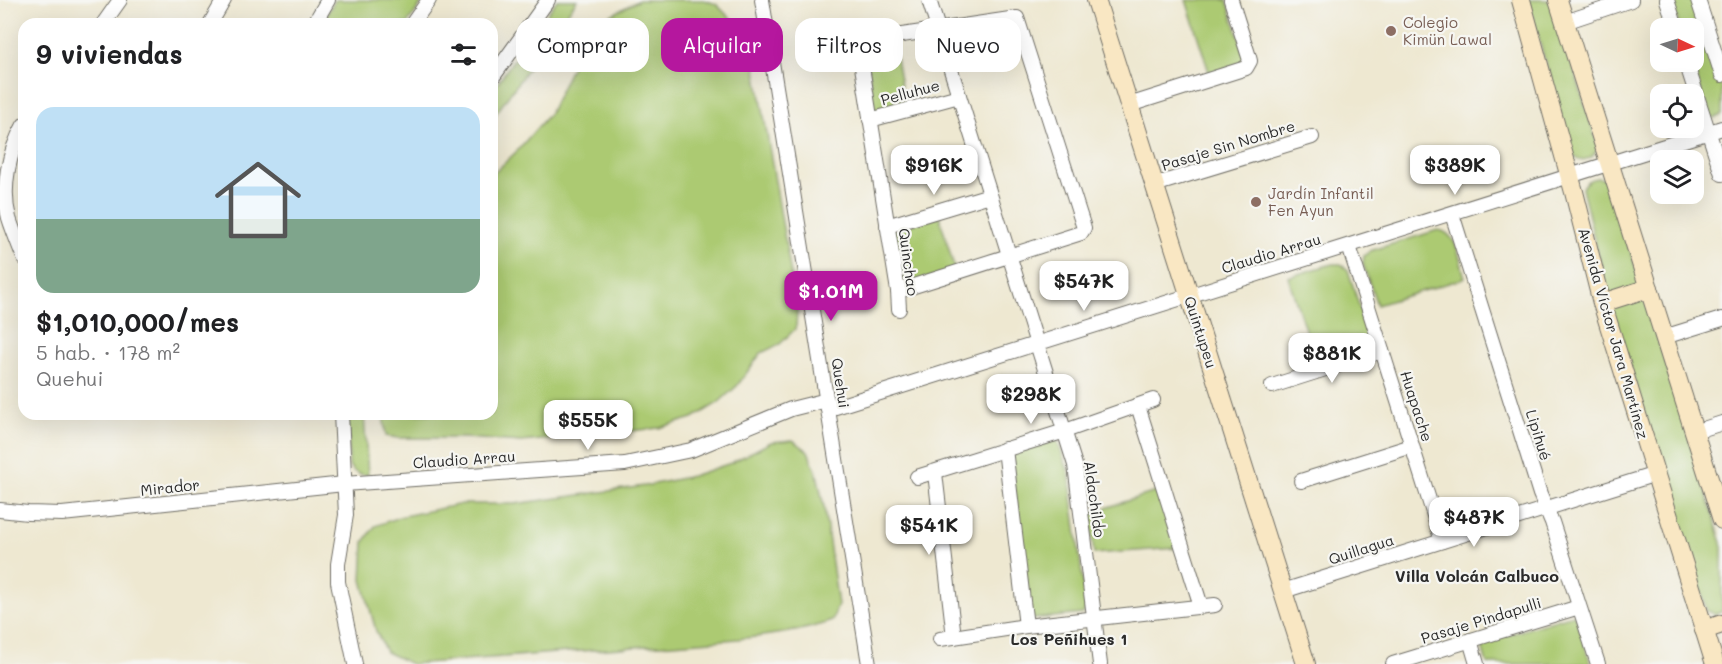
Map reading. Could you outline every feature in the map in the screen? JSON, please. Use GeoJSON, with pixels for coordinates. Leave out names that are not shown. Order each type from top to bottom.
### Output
{"type":"FeatureCollection","features":[{"type":"Feature","properties":{"kind":"main road","name":"Avenida Víctor Jara Martínez"},"geometry":{"type":"LineString","coordinates":[[1521,0],[1602,303],[1715,664]]}},
{"type":"Feature","properties":{"kind":"main road"},"geometry":{"type":"LineString","coordinates":[[1558,0],[1722,520]]}},
{"type":"Feature","properties":{"kind":"main road","name":"Quintupeu"},"geometry":{"type":"LineString","coordinates":[[1101,1],[1129,105],[1306,664]]}},
{"type":"Feature","properties":{"kind":"main road"},"geometry":{"type":"LineString","coordinates":[[1602,303],[1649,288]]}},
{"type":"Feature","properties":{"kind":"main road"},"geometry":{"type":"LineString","coordinates":[[1704,630],[1722,624]]}},
{"type":"Feature","properties":{"kind":"street"},"geometry":{"type":"LineString","coordinates":[[110,18],[120,0]]}},
{"type":"Feature","properties":{"kind":"street"},"geometry":{"type":"LineString","coordinates":[[214,18],[224,0]]}},
{"type":"Feature","properties":{"kind":"street"},"geometry":{"type":"LineString","coordinates":[[318,18],[328,0]]}},
{"type":"Feature","properties":{"kind":"street"},"geometry":{"type":"LineString","coordinates":[[416,18],[429,0]]}},
{"type":"Feature","properties":{"kind":"street"},"geometry":{"type":"LineString","coordinates":[[498,70],[548,0]]}},
{"type":"Feature","properties":{"kind":"street","name":"Quehui"},"geometry":{"type":"LineString","coordinates":[[762,0],[869,664]]}},
{"type":"Feature","properties":{"kind":"street","name":"Aldachildo"},"geometry":{"type":"LineString","coordinates":[[929,0],[934,18]]}},
{"type":"Feature","properties":{"kind":"street"},"geometry":{"type":"LineString","coordinates":[[1129,105],[1246,68],[1250,61],[1231,0]]}},
{"type":"Feature","properties":{"kind":"street"},"geometry":{"type":"LineString","coordinates":[[1565,22],[1631,0]]}},
{"type":"Feature","properties":{"kind":"street"},"geometry":{"type":"LineString","coordinates":[[1667,0],[1673,18]]}},
{"type":"Feature","properties":{"kind":"street"},"geometry":{"type":"LineString","coordinates":[[1698,0],[1722,75]]}},
{"type":"Feature","properties":{"kind":"street"},"geometry":{"type":"LineString","coordinates":[[898,291],[1084,231],[1021,28]]}},
{"type":"Feature","properties":{"kind":"street","name":"Quinchao"},"geometry":{"type":"LineString","coordinates":[[863,72],[898,291],[898,309]]}},
{"type":"Feature","properties":{"kind":"street","name":"Aldachildo"},"geometry":{"type":"LineString","coordinates":[[951,72],[1076,471],[1100,664]]}},
{"type":"Feature","properties":{"kind":"street"},"geometry":{"type":"LineString","coordinates":[[1690,72],[1715,130],[1722,174]]}},
{"type":"Feature","properties":{"kind":"street","name":"Pelluhue"},"geometry":{"type":"LineString","coordinates":[[870,120],[959,96]]}},
{"type":"Feature","properties":{"kind":"street","name":"Claudio Arrau"},"geometry":{"type":"LineString","coordinates":[[344,484],[625,464],[691,450],[791,409],[828,404],[1037,344],[1715,130]]}},
{"type":"Feature","properties":{"kind":"street","name":"Pasaje Sin Nombre"},"geometry":{"type":"LineString","coordinates":[[1154,185],[1312,137]]}},
{"type":"Feature","properties":{"kind":"street"},"geometry":{"type":"LineString","coordinates":[[18,139],[11,156],[7,191],[9,217],[18,242]]}},
{"type":"Feature","properties":{"kind":"street"},"geometry":{"type":"LineString","coordinates":[[887,226],[990,195]]}},
{"type":"Feature","properties":{"kind":"street","name":"Lipihué"},"geometry":{"type":"LineString","coordinates":[[1452,214],[1540,494],[1598,664]]}},
{"type":"Feature","properties":{"kind":"street","name":"Huapache"},"geometry":{"type":"LineString","coordinates":[[1349,246],[1442,541]]}},
{"type":"Feature","properties":{"kind":"street"},"geometry":{"type":"LineString","coordinates":[[1664,337],[1722,319]]}},
{"type":"Feature","properties":{"kind":"street"},"geometry":{"type":"LineString","coordinates":[[1272,386],[1382,351]]}},
{"type":"Feature","properties":{"kind":"street"},"geometry":{"type":"LineString","coordinates":[[916,477],[1065,431],[1153,400]]}},
{"type":"Feature","properties":{"kind":"street"},"geometry":{"type":"LineString","coordinates":[[935,473],[947,638],[1026,626],[1208,605],[1138,406]]}},
{"type":"Feature","properties":{"kind":"street"},"geometry":{"type":"LineString","coordinates":[[341,420],[346,515],[338,564],[338,582],[355,664]]}},
{"type":"Feature","properties":{"kind":"street"},"geometry":{"type":"LineString","coordinates":[[1694,432],[1722,423]]}},
{"type":"Feature","properties":{"kind":"street"},"geometry":{"type":"LineString","coordinates":[[1301,481],[1412,446]]}},
{"type":"Feature","properties":{"kind":"street"},"geometry":{"type":"LineString","coordinates":[[1005,449],[1026,626]]}},
{"type":"Feature","properties":{"kind":"street","name":"Quillagua"},"geometry":{"type":"LineString","coordinates":[[1283,591],[1656,474]]}},
{"type":"Feature","properties":{"kind":"street","name":"Mirador"},"geometry":{"type":"LineString","coordinates":[[0,510],[62,514],[344,484]]}},
{"type":"Feature","properties":{"kind":"street","name":"Pasaje Pindapulli"},"geometry":{"type":"LineString","coordinates":[[1393,664],[1580,607]]}},
{"type":"Feature","properties":{"kind":"street"},"geometry":{"type":"LineString","coordinates":[[1470,640],[1478,664]]}},
{"type":"Feature","properties":{"kind":"green space"},"geometry":{"type":"Polygon","coordinates":[[[335,0],[424,0],[411,18],[324,18],[335,0]]]}},
{"type":"Feature","properties":{"kind":"green space"},"geometry":{"type":"Polygon","coordinates":[[[557,0],[577,0],[564,18],[548,18],[547,14],[557,0]]]}},
{"type":"Feature","properties":{"kind":"green space"},"geometry":{"type":"Polygon","coordinates":[[[639,0],[704,0],[716,4],[730,18],[661,18],[661,72],[757,72],[797,310],[796,328],[780,344],[761,353],[737,386],[718,403],[693,418],[659,428],[521,442],[386,436],[384,420],[498,420],[498,169],[549,114],[569,72],[649,72],[649,18],[605,18],[639,0]]]}},
{"type":"Feature","properties":{"kind":"green space"},"geometry":{"type":"Polygon","coordinates":[[[1186,0],[1227,0],[1245,56],[1243,63],[1210,75],[1186,0]]]}},
{"type":"Feature","properties":{"kind":"green space"},"geometry":{"type":"Polygon","coordinates":[[[1528,0],[1552,0],[1598,146],[1589,158],[1579,160],[1571,154],[1528,0]]]}},
{"type":"Feature","properties":{"kind":"green space"},"geometry":{"type":"Polygon","coordinates":[[[1671,0],[1694,0],[1700,18],[1677,18],[1671,0]]]}},
{"type":"Feature","properties":{"kind":"green space"},"geometry":{"type":"Polygon","coordinates":[[[1704,32],[1722,89],[1722,115],[1715,118],[1709,116],[1704,101],[1704,84],[1698,84],[1694,72],[1704,72],[1704,32]]]}},
{"type":"Feature","properties":{"kind":"green space"},"geometry":{"type":"Polygon","coordinates":[[[514,59],[516,60],[516,72],[526,72],[498,111],[498,82],[514,59]]]}},
{"type":"Feature","properties":{"kind":"green space"},"geometry":{"type":"Polygon","coordinates":[[[869,72],[899,72],[905,107],[881,114],[874,111],[869,72]]]}},
{"type":"Feature","properties":{"kind":"green space"},"geometry":{"type":"Polygon","coordinates":[[[1597,178],[1604,179],[1610,186],[1722,543],[1722,612],[1715,614],[1707,611],[1610,304],[1582,188],[1588,181],[1597,178]]]}},
{"type":"Feature","properties":{"kind":"green space"},"geometry":{"type":"Polygon","coordinates":[[[939,215],[955,270],[902,286],[893,231],[939,215]]]}},
{"type":"Feature","properties":{"kind":"green space"},"geometry":{"type":"Polygon","coordinates":[[[1438,230],[1445,232],[1454,242],[1465,278],[1377,305],[1363,264],[1364,256],[1370,251],[1438,230]]]}},
{"type":"Feature","properties":{"kind":"green space"},"geometry":{"type":"Polygon","coordinates":[[[1332,264],[1341,264],[1348,270],[1371,344],[1366,350],[1317,366],[1288,277],[1332,264]]]}},
{"type":"Feature","properties":{"kind":"green space"},"geometry":{"type":"Polygon","coordinates":[[[348,420],[364,420],[368,475],[357,473],[349,466],[348,420]]]}},
{"type":"Feature","properties":{"kind":"green space"},"geometry":{"type":"Polygon","coordinates":[[[793,440],[808,451],[817,474],[838,605],[832,621],[797,630],[738,639],[411,664],[386,652],[376,631],[362,580],[364,542],[375,526],[399,517],[462,504],[515,504],[645,486],[692,476],[731,463],[771,442],[793,440]]]}},
{"type":"Feature","properties":{"kind":"green space"},"geometry":{"type":"Polygon","coordinates":[[[1057,440],[1069,473],[1086,607],[1083,614],[1033,619],[1030,617],[1011,458],[1016,452],[1057,440]]]}},
{"type":"Feature","properties":{"kind":"green space"},"geometry":{"type":"Polygon","coordinates":[[[1159,491],[1178,548],[1094,554],[1089,513],[1159,491]]]}},
{"type":"Feature","properties":{"kind":"green space"},"geometry":{"type":"Polygon","coordinates":[[[1573,615],[1576,617],[1591,664],[1487,664],[1481,643],[1573,615]]]}},
{"type":"Feature","properties":{"kind":"place","name":"Colegio Kimün Lawal"},"geometry":{"type":"Point","coordinates":[1391,31]}},
{"type":"Feature","properties":{"kind":"place","name":"Jardín Infantil Fen Ayun"},"geometry":{"type":"Point","coordinates":[1256,202]}},
{"type":"Feature","properties":{"kind":"district","name":"Villa Volcán Calbuco"},"geometry":{"type":"Point","coordinates":[1477,575]}},
{"type":"Feature","properties":{"kind":"district","name":"Los Peñihues 1"},"geometry":{"type":"Point","coordinates":[1069,638]}}]}
